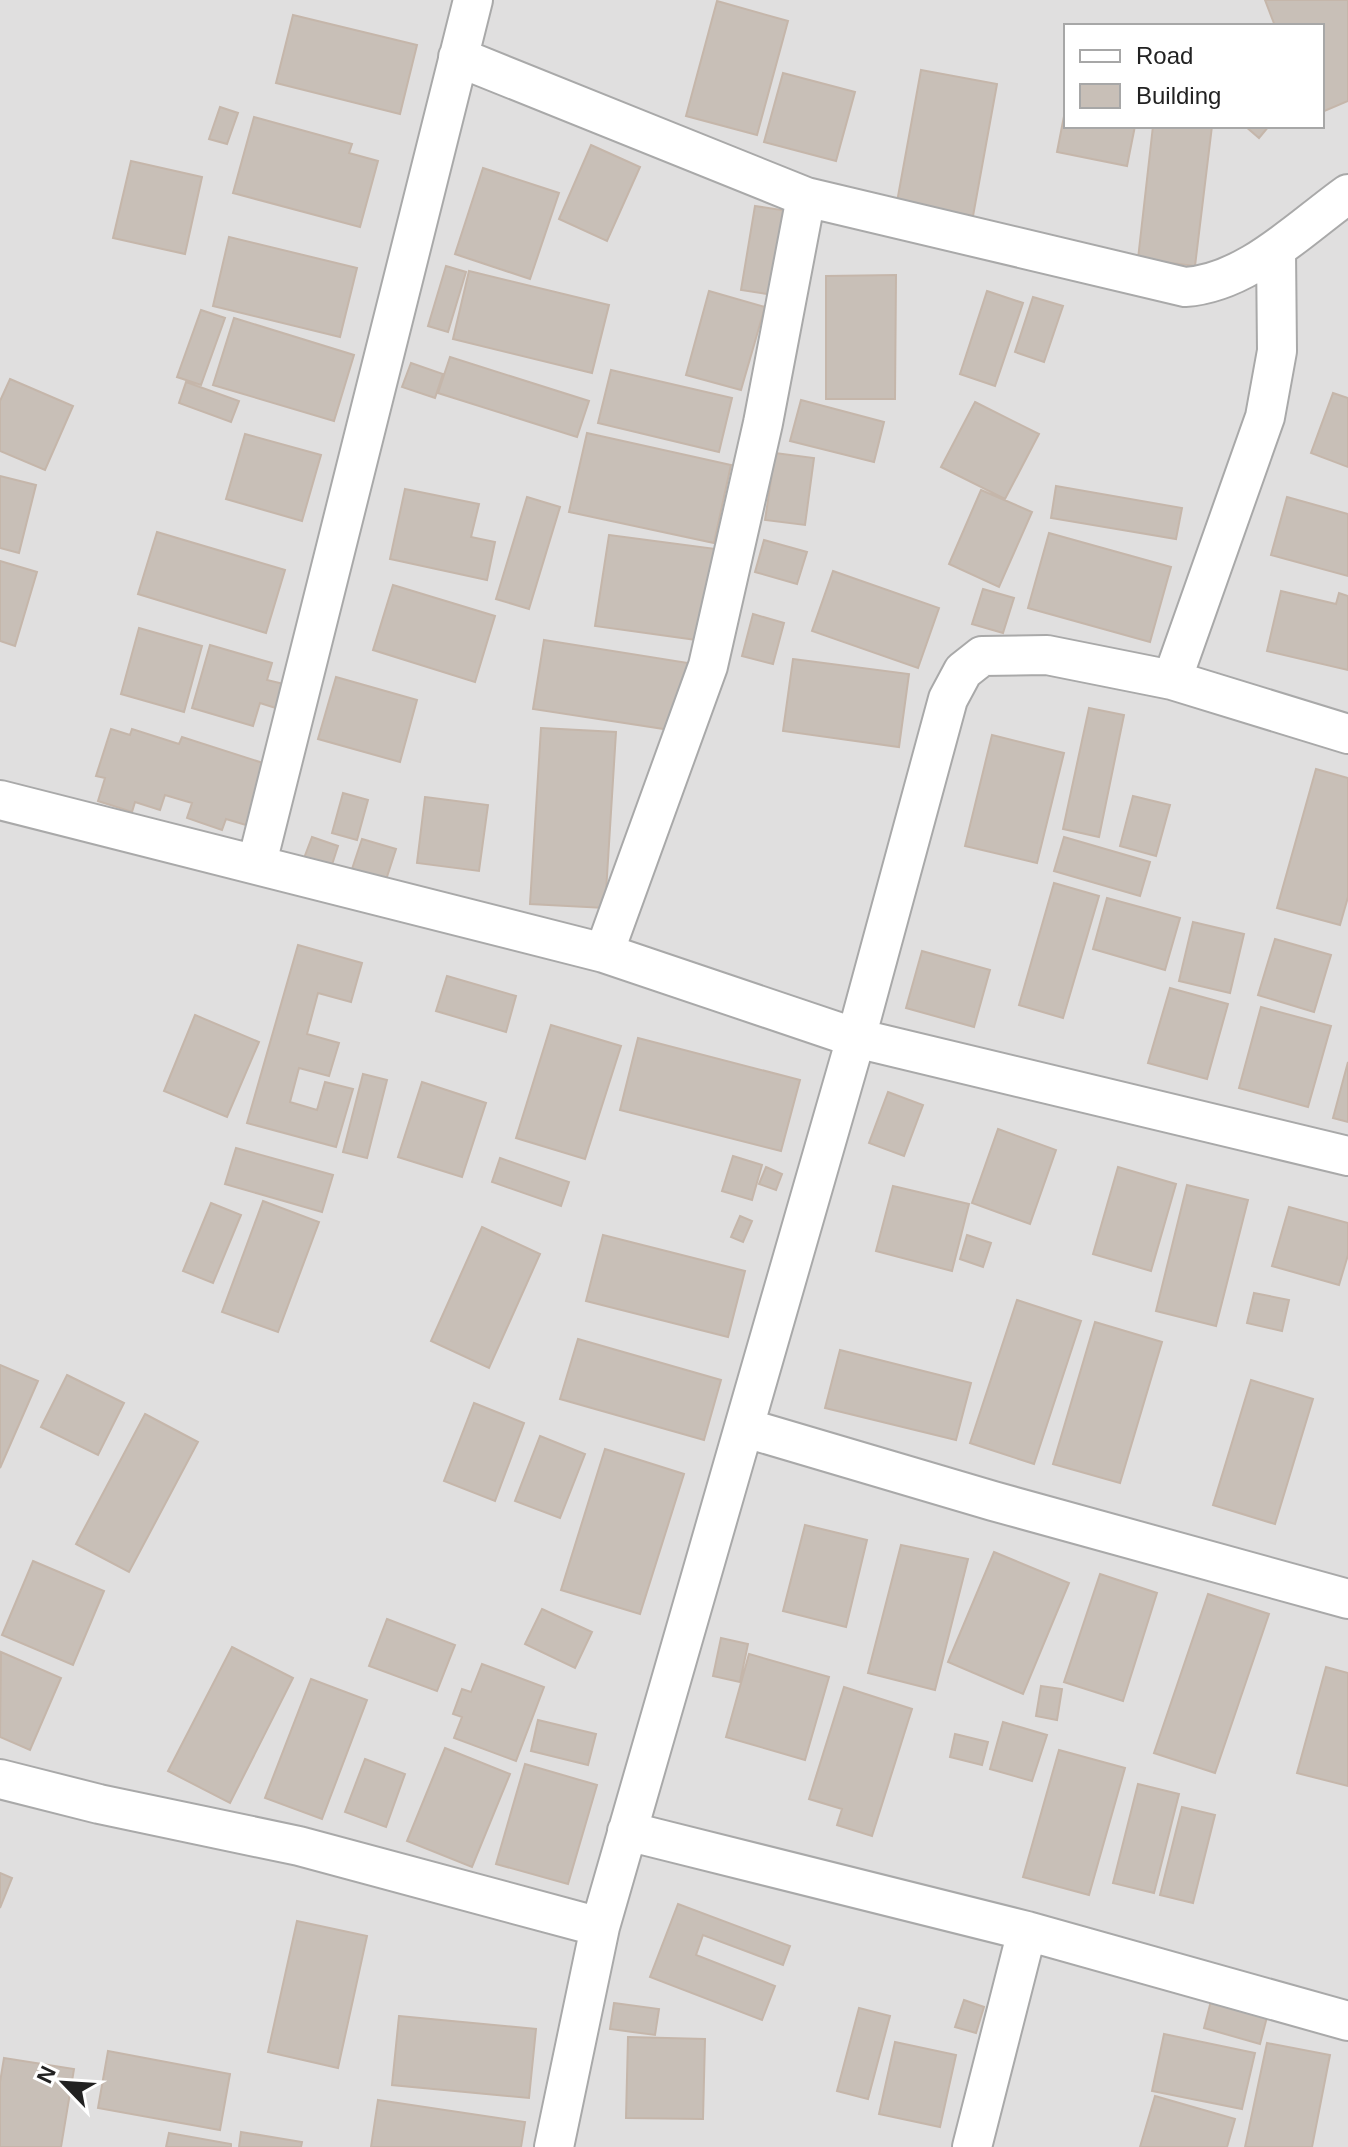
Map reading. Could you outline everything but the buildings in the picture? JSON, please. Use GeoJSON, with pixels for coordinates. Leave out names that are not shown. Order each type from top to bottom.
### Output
{"type":"FeatureCollection","features":[{"type":"Feature","properties":{"kind":"street"},"geometry":{"type":"LineString","coordinates":[[257,863],[473,0]]}},
{"type":"Feature","properties":{"kind":"street"},"geometry":{"type":"LineString","coordinates":[[458,57],[806,197],[1185,287],[1207,286],[1276,251],[1347,194]]}},
{"type":"Feature","properties":{"kind":"street"},"geometry":{"type":"LineString","coordinates":[[604,953],[708,666],[763,423],[806,197]]}},
{"type":"Feature","properties":{"kind":"street"},"geometry":{"type":"LineString","coordinates":[[1172,680],[1265,417],[1277,351],[1276,251]]}},
{"type":"Feature","properties":{"kind":"street"},"geometry":{"type":"LineString","coordinates":[[554,2147],[600,1927],[746,1428],[948,699],[963,671],[982,656],[1047,655],[1172,680],[1348,734]]}},
{"type":"Feature","properties":{"kind":"street"},"geometry":{"type":"LineString","coordinates":[[0,800],[604,953],[856,1038],[1348,1156]]}},
{"type":"Feature","properties":{"kind":"street"},"geometry":{"type":"LineString","coordinates":[[746,1428],[993,1501],[1348,1599]]}},
{"type":"Feature","properties":{"kind":"street"},"geometry":{"type":"LineString","coordinates":[[0,1779],[99,1804],[299,1846],[600,1927]]}},
{"type":"Feature","properties":{"kind":"street"},"geometry":{"type":"LineString","coordinates":[[627,1831],[1027,1931],[1348,2021]]}},
{"type":"Feature","properties":{"kind":"street"},"geometry":{"type":"LineString","coordinates":[[972,2147],[1027,1931]]}},
{"type":"Feature","properties":{"kind":"shaded area"},"geometry":{"type":"Polygon","coordinates":[[[0,0],[1348,0],[1348,2147],[0,2147],[0,0]]]}}]}
